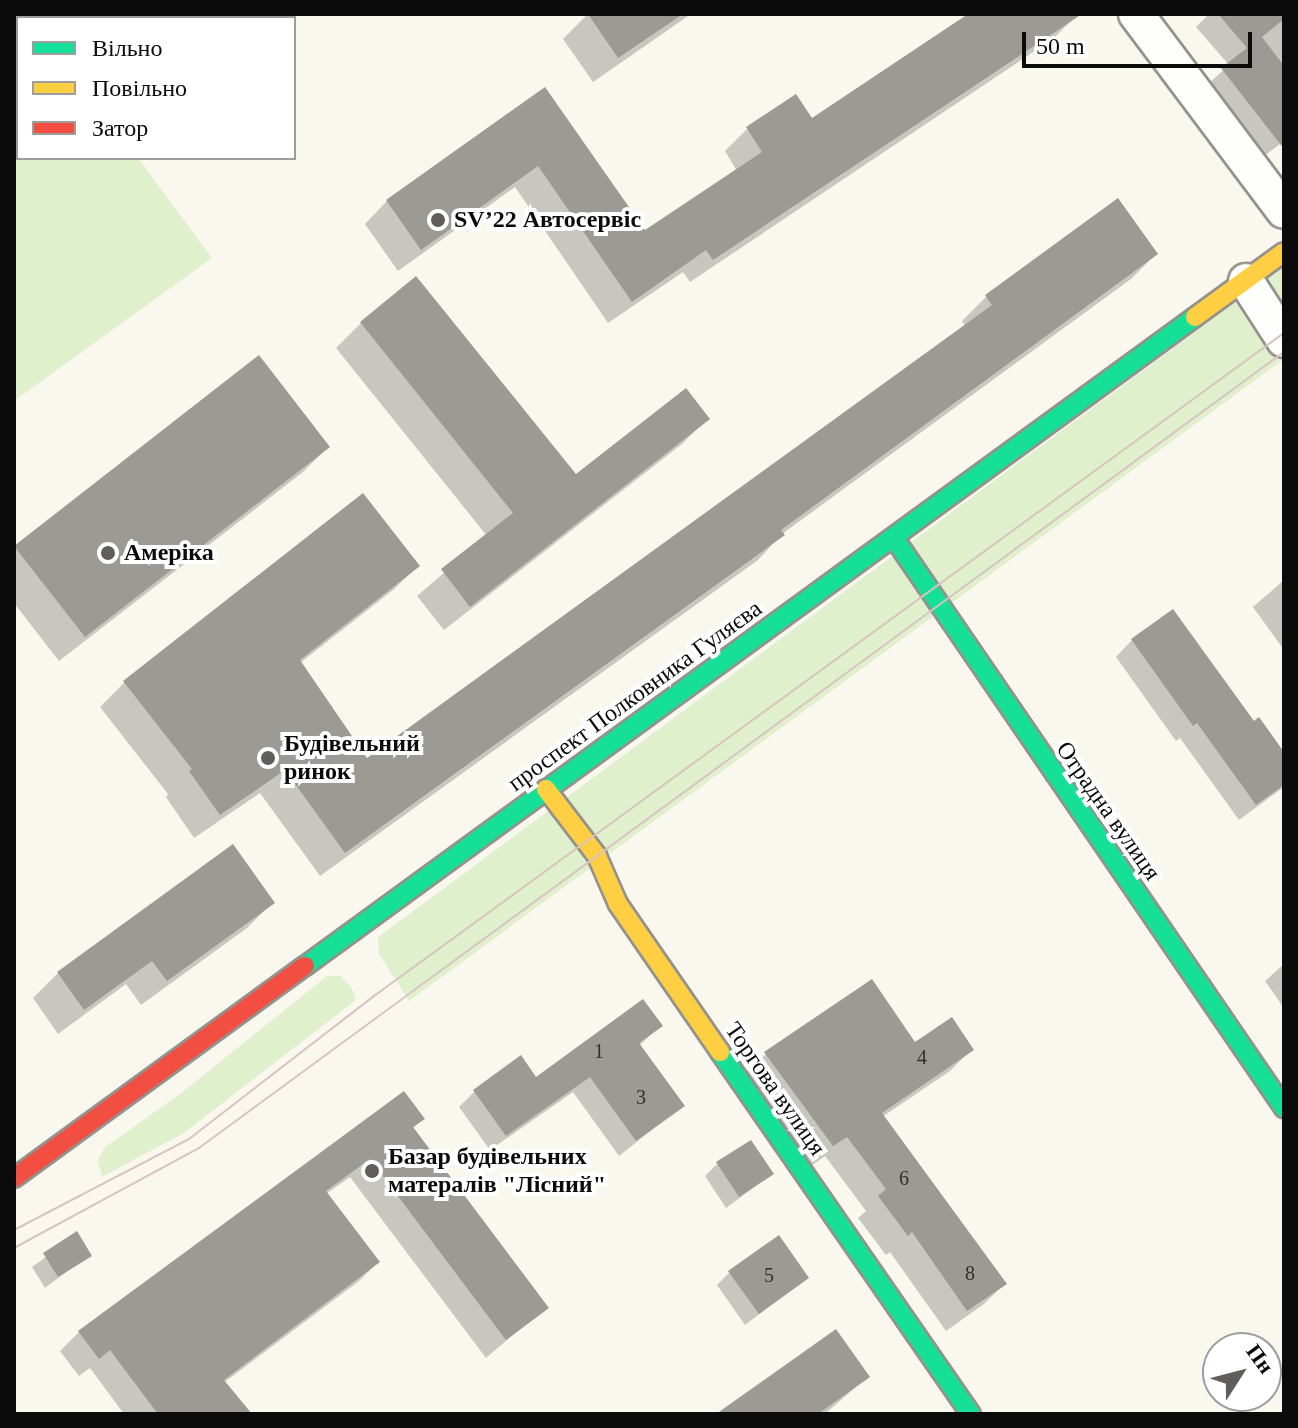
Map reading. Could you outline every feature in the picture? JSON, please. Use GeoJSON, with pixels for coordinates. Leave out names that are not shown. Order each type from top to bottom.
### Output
{"type":"FeatureCollection","features":[{"type":"Feature","properties":{"kind":"main road","name":"проспект Полковника Гуляєва"},"geometry":{"type":"LineString","coordinates":[[14,1178],[1284,252]]}},
{"type":"Feature","properties":{"kind":"main road","name":"Отрадна вулиця"},"geometry":{"type":"LineString","coordinates":[[894,538],[1284,1108]]}},
{"type":"Feature","properties":{"kind":"main road","name":"Торгова вулиця"},"geometry":{"type":"LineString","coordinates":[[546,789],[597,856],[618,904],[971,1414]]}},
{"type":"Feature","properties":{"kind":"street"},"geometry":{"type":"LineString","coordinates":[[1136,14],[1284,211]]}},
{"type":"Feature","properties":{"kind":"street"},"geometry":{"type":"LineString","coordinates":[[1246,281],[1284,340]]}},
{"type":"Feature","properties":{"kind":"green space"},"geometry":{"type":"Polygon","coordinates":[[[14,14],[32,14],[34,16],[16,16],[16,160],[139,160],[212,258],[14,401],[14,14]]]}},
{"type":"Feature","properties":{"kind":"green space"},"geometry":{"type":"Polygon","coordinates":[[[1284,266],[1284,359],[409,1001],[379,954],[378,937],[1284,266]]]}},
{"type":"Feature","properties":{"kind":"green space"},"geometry":{"type":"Polygon","coordinates":[[[327,976],[341,976],[352,988],[356,1000],[184,1133],[102,1177],[98,1160],[104,1148],[180,1094],[327,976]]]}},
{"type":"Feature","properties":{"kind":"building"},"geometry":{"type":"Polygon","coordinates":[[[588,14],[683,14],[618,58],[588,14]]]}},
{"type":"Feature","properties":{"kind":"building"},"geometry":{"type":"Polygon","coordinates":[[[968,14],[1082,14],[713,260],[706,250],[632,302],[538,166],[421,250],[386,200],[545,87],[645,230],[762,152],[746,127],[796,94],[812,118],[968,14]]]}},
{"type":"Feature","properties":{"kind":"building"},"geometry":{"type":"Polygon","coordinates":[[[1218,14],[1284,14],[1284,19],[1262,37],[1284,66],[1284,149],[1221,68],[1247,48],[1218,14]]]}},
{"type":"Feature","properties":{"kind":"building"},"geometry":{"type":"Polygon","coordinates":[[[1118,198],[1158,254],[781,530],[785,535],[345,853],[285,770],[220,815],[189,771],[192,769],[123,681],[363,493],[420,566],[300,660],[367,758],[992,305],[985,295],[1118,198]]]}},
{"type":"Feature","properties":{"kind":"building"},"geometry":{"type":"Polygon","coordinates":[[[416,276],[576,474],[686,388],[710,419],[470,607],[441,569],[513,513],[360,322],[416,276]]]}},
{"type":"Feature","properties":{"kind":"building"},"geometry":{"type":"Polygon","coordinates":[[[259,355],[330,447],[85,637],[14,546],[259,355]]]}},
{"type":"Feature","properties":{"kind":"building"},"geometry":{"type":"Polygon","coordinates":[[[1173,609],[1254,721],[1259,717],[1284,752],[1284,785],[1256,805],[1197,723],[1193,726],[1131,639],[1173,609]]]}},
{"type":"Feature","properties":{"kind":"building"},"geometry":{"type":"Polygon","coordinates":[[[233,844],[275,903],[167,981],[152,961],[84,1010],[57,972],[233,844]]]}},
{"type":"Feature","properties":{"kind":"building"},"geometry":{"type":"Polygon","coordinates":[[[872,979],[915,1042],[952,1017],[974,1050],[882,1113],[1007,1284],[967,1311],[912,1232],[908,1236],[878,1196],[886,1189],[847,1137],[833,1146],[764,1052],[872,979]]]}},
{"type":"Feature","properties":{"kind":"building"},"geometry":{"type":"Polygon","coordinates":[[[643,999],[663,1026],[639,1043],[685,1106],[636,1141],[590,1077],[506,1136],[473,1090],[521,1055],[536,1077],[643,999]]]}},
{"type":"Feature","properties":{"kind":"building"},"geometry":{"type":"Polygon","coordinates":[[[404,1091],[425,1119],[413,1127],[549,1308],[506,1340],[370,1159],[326,1191],[380,1262],[224,1380],[252,1414],[158,1414],[110,1350],[99,1359],[78,1331],[404,1091]]]}},
{"type":"Feature","properties":{"kind":"building"},"geometry":{"type":"Polygon","coordinates":[[[751,1140],[774,1174],[739,1197],[716,1162],[751,1140]]]}},
{"type":"Feature","properties":{"kind":"building"},"geometry":{"type":"Polygon","coordinates":[[[77,1231],[92,1256],[58,1277],[43,1253],[77,1231]]]}},
{"type":"Feature","properties":{"kind":"building"},"geometry":{"type":"Polygon","coordinates":[[[779,1235],[809,1278],[759,1314],[728,1271],[779,1235]]]}},
{"type":"Feature","properties":{"kind":"building"},"geometry":{"type":"Polygon","coordinates":[[[836,1329],[870,1377],[818,1414],[716,1414],[836,1329]]]}},
{"type":"Feature","properties":{"kind":"tram line"},"geometry":{"type":"LineString","coordinates":[[14,1230],[189,1139],[374,996],[1284,333]]}},
{"type":"Feature","properties":{"kind":"tram line"},"geometry":{"type":"LineString","coordinates":[[14,1248],[199,1148],[1284,352]]}},
{"type":"Feature","properties":{"kind":"traffic: fast"},"geometry":{"type":"LineString","coordinates":[[305,966],[1195,317]]}},
{"type":"Feature","properties":{"kind":"traffic: fast"},"geometry":{"type":"LineString","coordinates":[[894,538],[1284,1108]]}},
{"type":"Feature","properties":{"kind":"traffic: fast"},"geometry":{"type":"LineString","coordinates":[[720,1052],[971,1414]]}},
{"type":"Feature","properties":{"kind":"traffic: slow"},"geometry":{"type":"LineString","coordinates":[[1195,317],[1284,252]]}},
{"type":"Feature","properties":{"kind":"traffic: slow"},"geometry":{"type":"LineString","coordinates":[[546,789],[597,856],[618,904],[720,1052]]}},
{"type":"Feature","properties":{"kind":"traffic: jam"},"geometry":{"type":"LineString","coordinates":[[14,1178],[305,966]]}},
{"type":"Feature","properties":{"kind":"place","name":"SV’22 Автосервіс"},"geometry":{"type":"Point","coordinates":[438,220]}},
{"type":"Feature","properties":{"kind":"place","name":"Амеріка"},"geometry":{"type":"Point","coordinates":[108,553]}},
{"type":"Feature","properties":{"kind":"place","name":"Будівельний ринок"},"geometry":{"type":"Point","coordinates":[268,758]}},
{"type":"Feature","properties":{"kind":"place","name":"Базар будівельних матералів \"Лісний\""},"geometry":{"type":"Point","coordinates":[372,1171]}}]}
